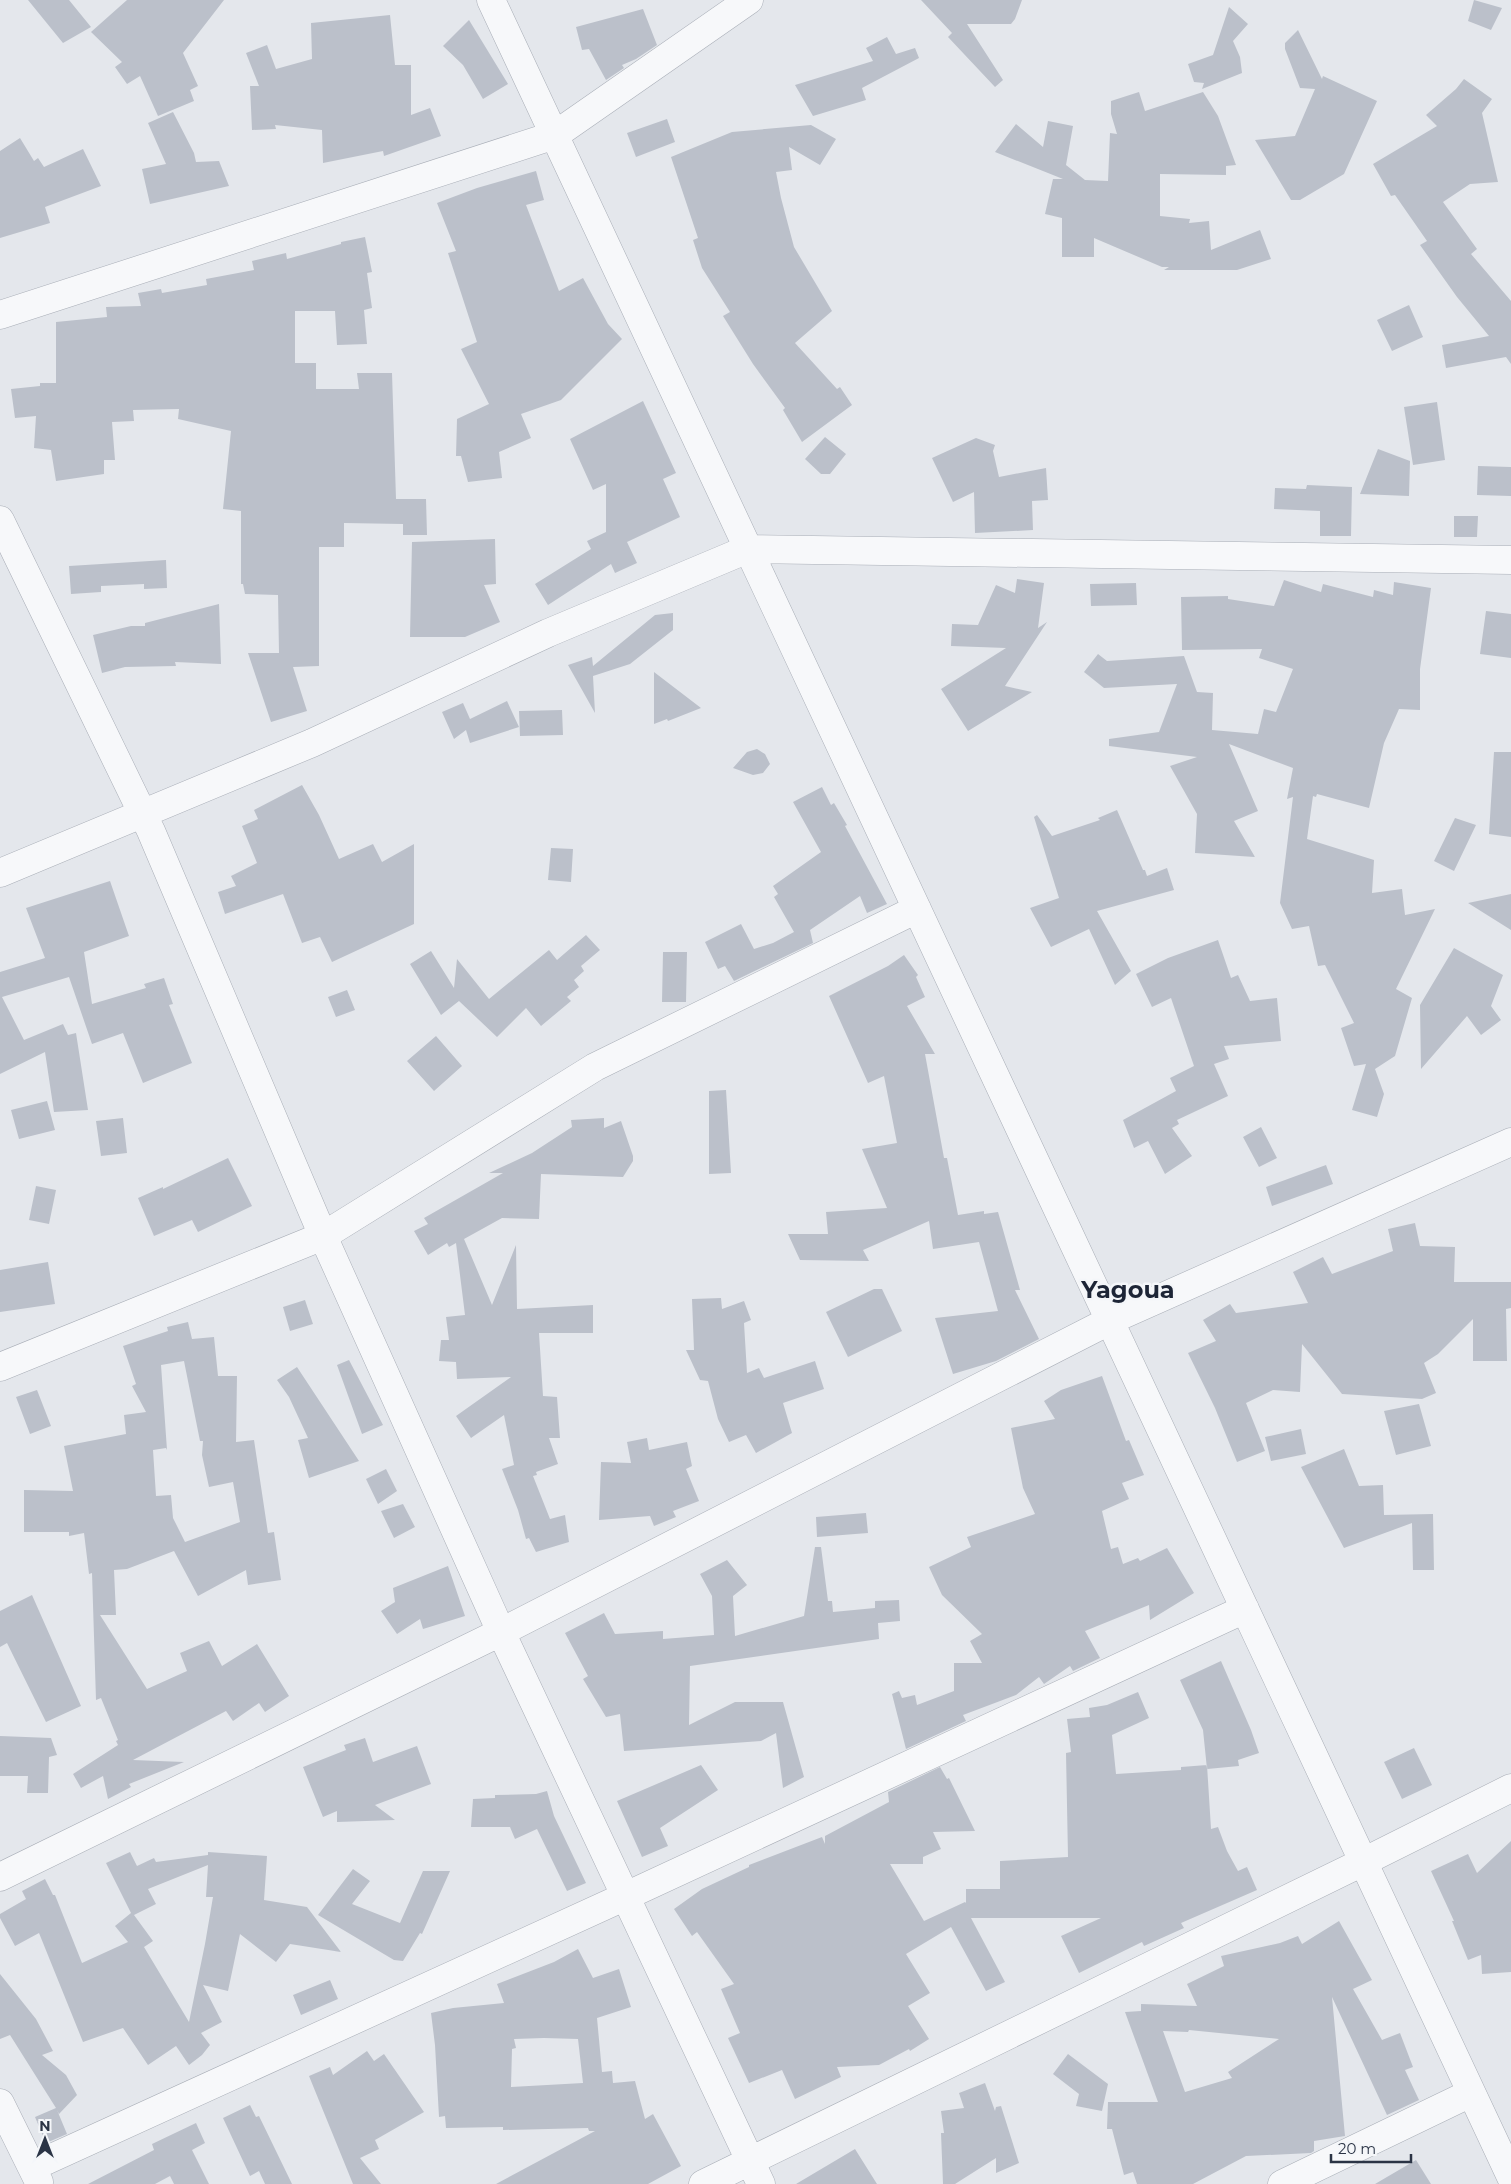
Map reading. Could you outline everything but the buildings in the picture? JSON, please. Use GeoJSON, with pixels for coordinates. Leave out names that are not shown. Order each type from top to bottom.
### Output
{"type":"FeatureCollection","features":[{"type":"Feature","properties":{"kind":"street"},"geometry":{"type":"LineString","coordinates":[[491,0],[1511,2177]]}},
{"type":"Feature","properties":{"kind":"street"},"geometry":{"type":"LineString","coordinates":[[0,315],[554,135],[749,0]]}},
{"type":"Feature","properties":{"kind":"street"},"geometry":{"type":"LineString","coordinates":[[0,520],[143,813],[323,1236],[501,1632],[756,2173]]}},
{"type":"Feature","properties":{"kind":"street"},"geometry":{"type":"LineString","coordinates":[[0,873],[312,743],[548,633],[748,549],[1511,560]]}},
{"type":"Feature","properties":{"kind":"street"},"geometry":{"type":"LineString","coordinates":[[0,1367],[323,1236],[595,1067],[916,909]]}},
{"type":"Feature","properties":{"kind":"street"},"geometry":{"type":"LineString","coordinates":[[0,1878],[501,1632],[1111,1320],[1511,1142]]}},
{"type":"Feature","properties":{"kind":"street"},"geometry":{"type":"LineString","coordinates":[[0,2103],[36,2175],[626,1896],[1245,1610]]}},
{"type":"Feature","properties":{"kind":"street"},"geometry":{"type":"LineString","coordinates":[[702,2184],[756,2173],[1511,1788]]}},
{"type":"Feature","properties":{"kind":"street"},"geometry":{"type":"LineString","coordinates":[[1282,2184],[1472,2093]]}},
{"type":"Feature","properties":{"kind":"district","name":"Yagoua"},"geometry":{"type":"Point","coordinates":[1128,1290]}}]}
